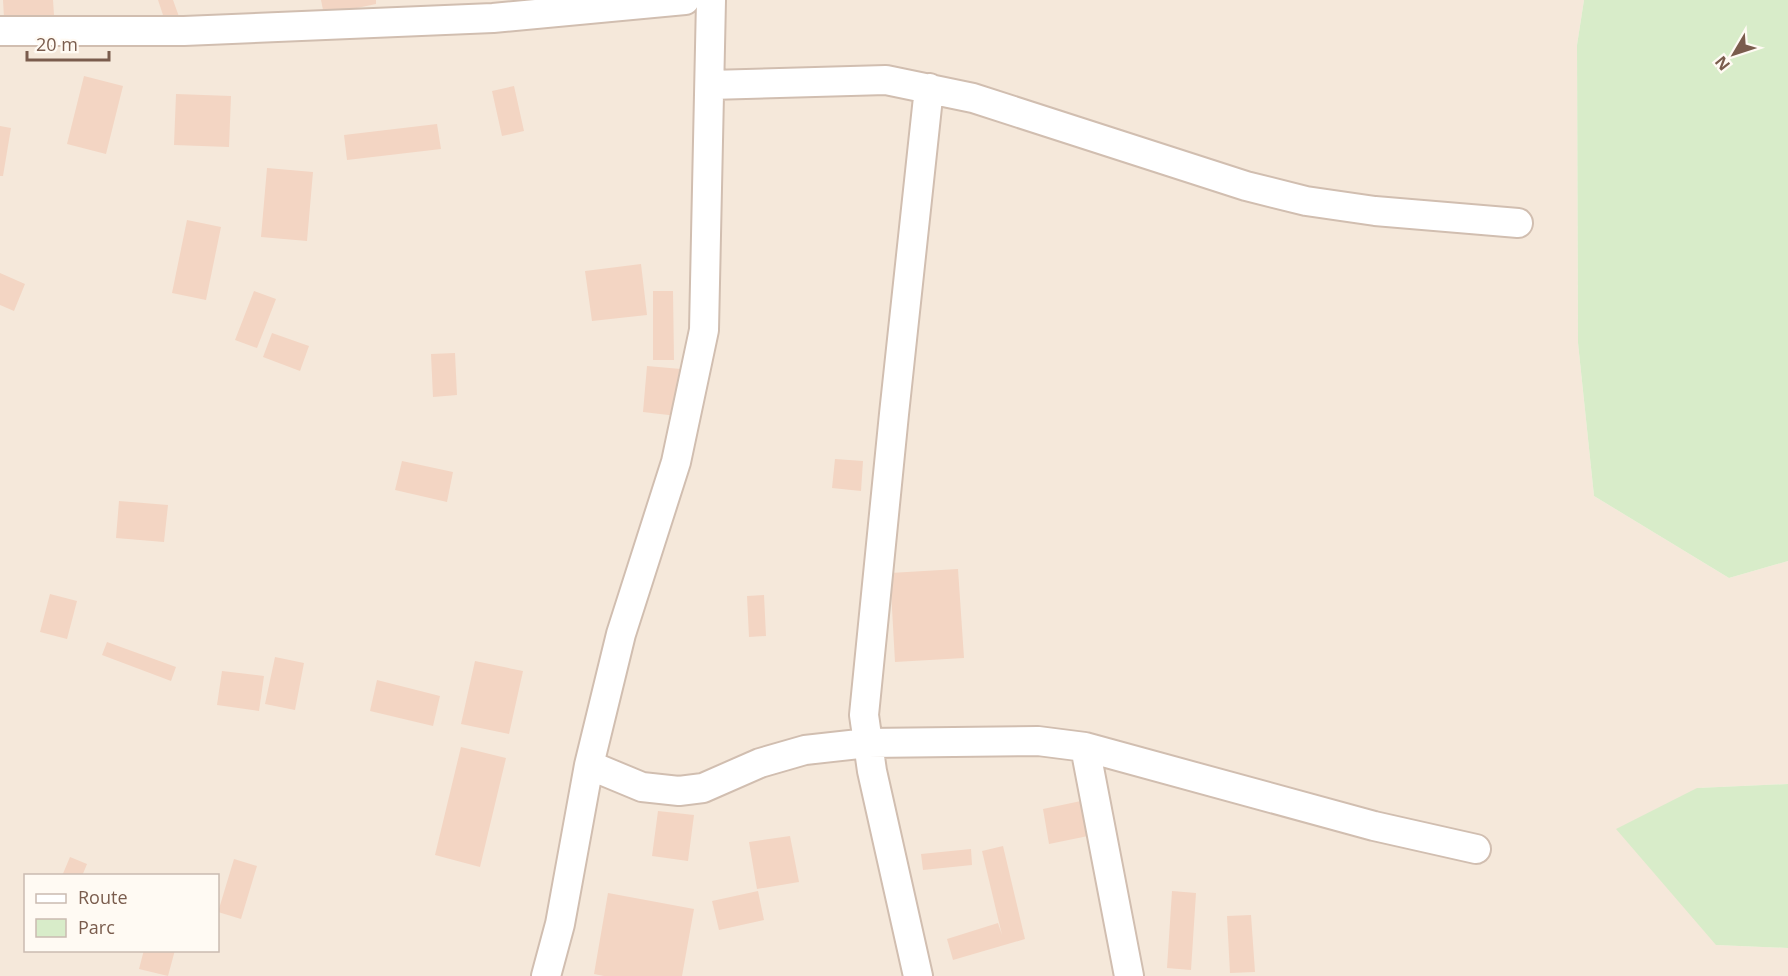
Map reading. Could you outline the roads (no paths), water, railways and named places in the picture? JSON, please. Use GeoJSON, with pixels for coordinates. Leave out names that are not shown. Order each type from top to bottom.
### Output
{"type":"FeatureCollection","features":[{"type":"Feature","properties":{"kind":"street"},"geometry":{"type":"LineString","coordinates":[[0,31],[184,31],[493,18],[685,0]]}},
{"type":"Feature","properties":{"kind":"street"},"geometry":{"type":"LineString","coordinates":[[546,976],[572,868],[589,765],[621,634],[676,462],[704,330],[711,0]]}},
{"type":"Feature","properties":{"kind":"street"},"geometry":{"type":"LineString","coordinates":[[710,85],[886,80],[973,98],[1246,186],[1306,201],[1374,211],[1518,223]]}},
{"type":"Feature","properties":{"kind":"street"},"geometry":{"type":"LineString","coordinates":[[918,976],[872,771],[864,716],[929,88]]}},
{"type":"Feature","properties":{"kind":"street"},"geometry":{"type":"LineString","coordinates":[[589,765],[642,787],[678,791],[703,788],[760,763],[805,750],[868,743],[1038,741],[1085,747],[1374,826],[1476,849]]}},
{"type":"Feature","properties":{"kind":"street"},"geometry":{"type":"LineString","coordinates":[[1085,747],[1129,976]]}}]}
